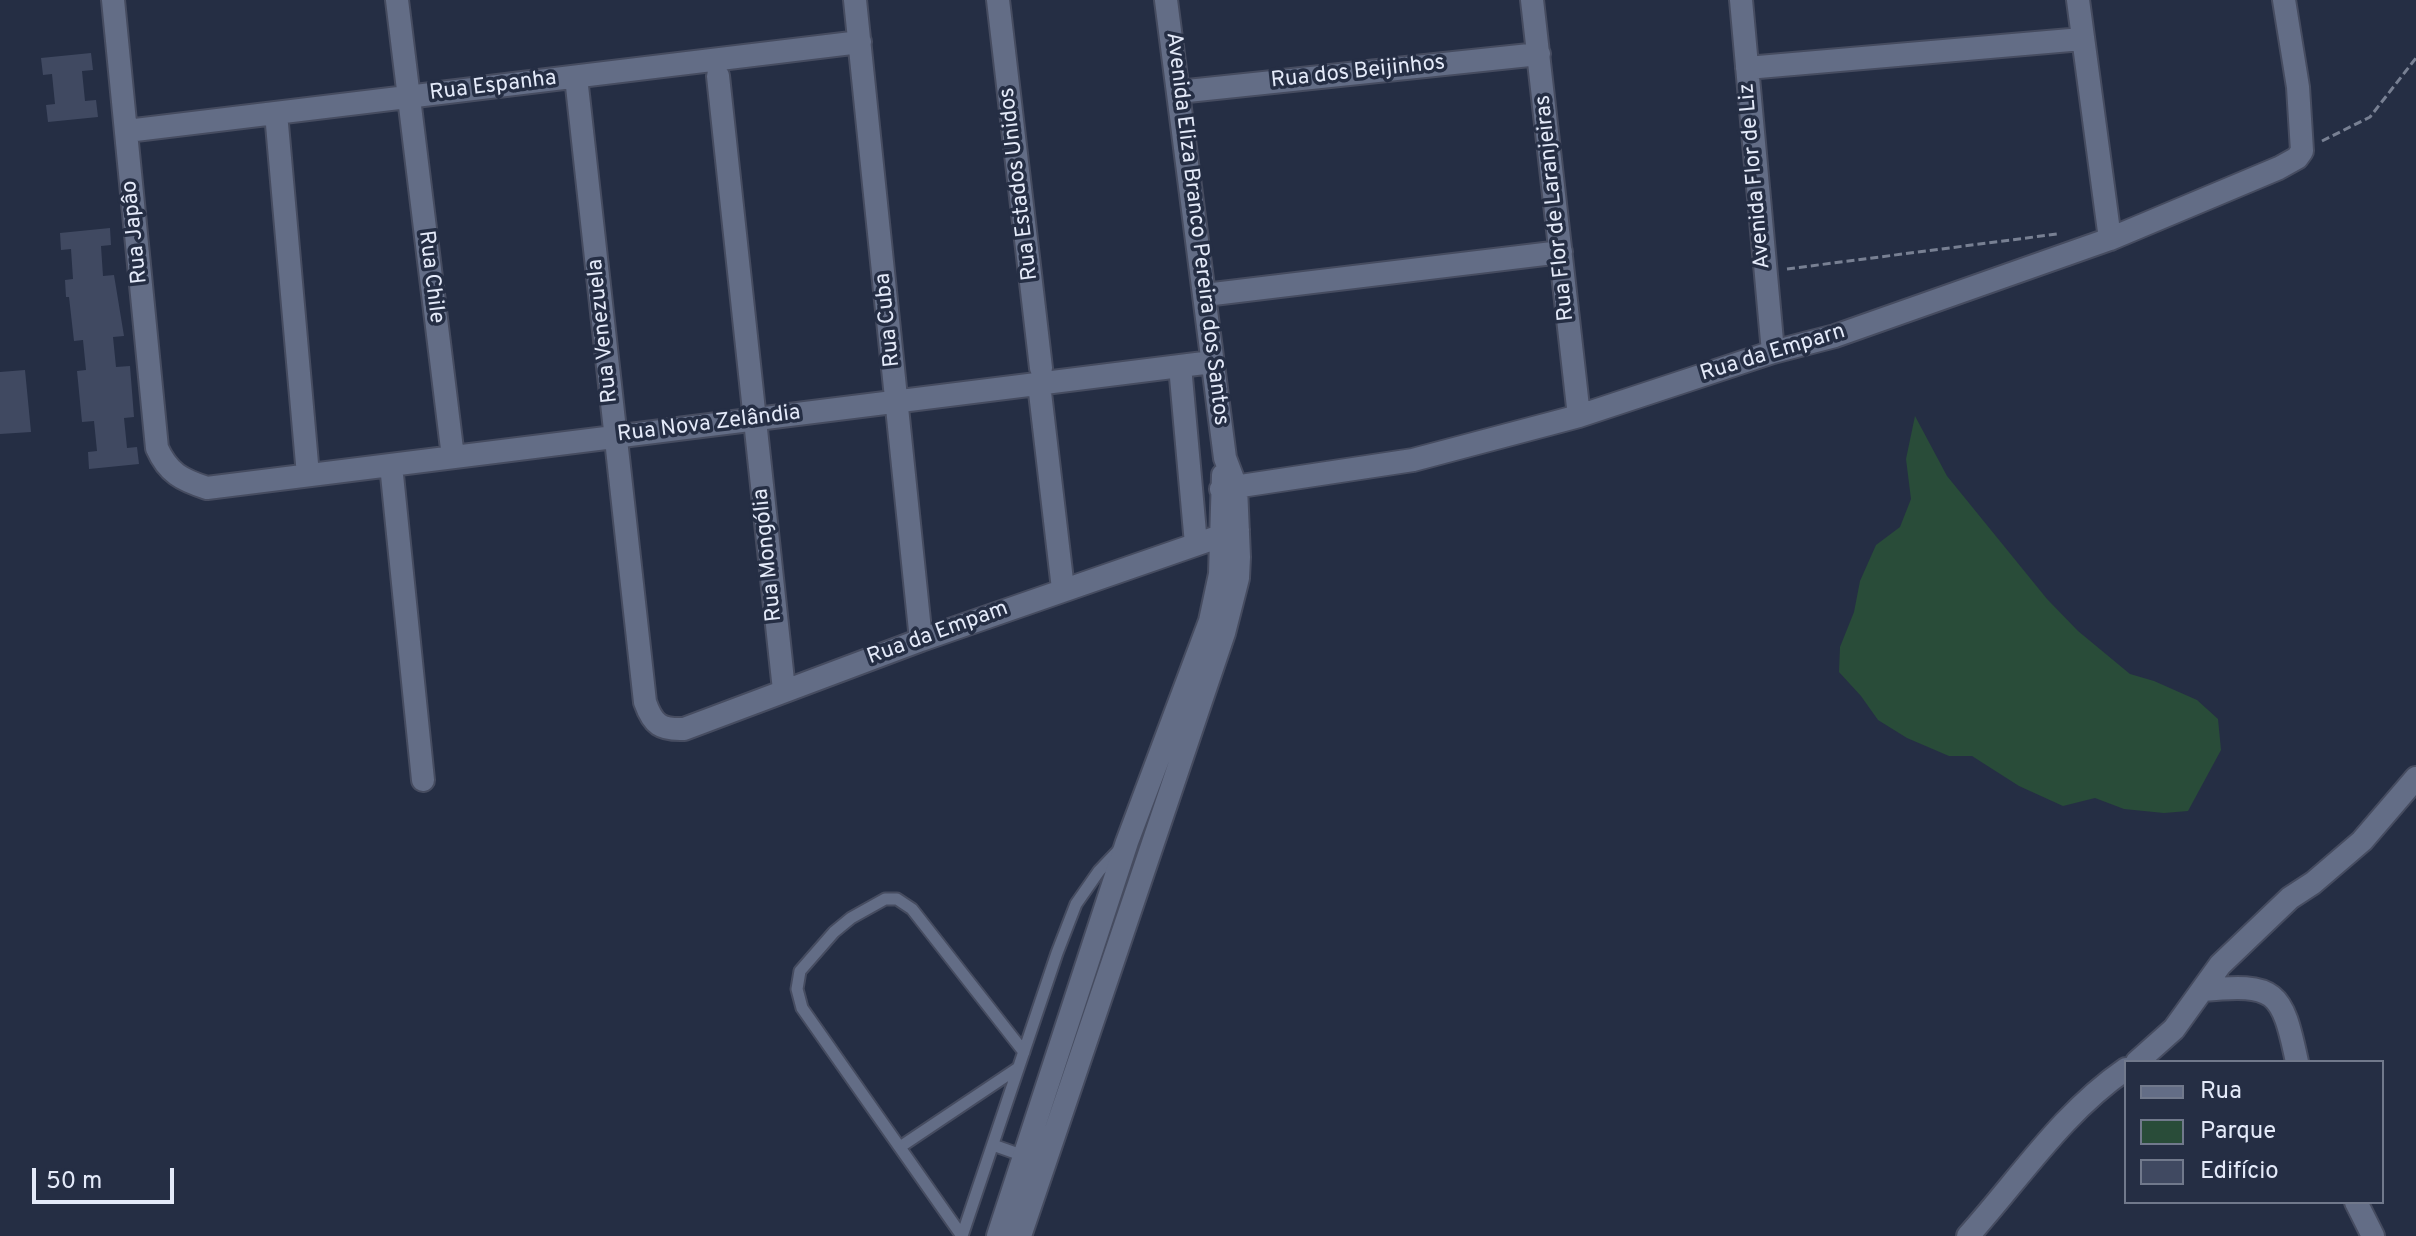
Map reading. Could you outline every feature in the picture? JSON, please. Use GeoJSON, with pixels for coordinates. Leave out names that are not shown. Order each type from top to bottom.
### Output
{"type":"FeatureCollection","features":[{"type":"Feature","properties":{"kind":"street","name":"Rua Japâo"},"geometry":{"type":"LineString","coordinates":[[113,0],[157,448],[164,464],[184,481],[207,488]]}},
{"type":"Feature","properties":{"kind":"street","name":"Rua Chile"},"geometry":{"type":"LineString","coordinates":[[397,0],[453,457]]}},
{"type":"Feature","properties":{"kind":"street","name":"Rua Cuba"},"geometry":{"type":"LineString","coordinates":[[855,0],[921,640]]}},
{"type":"Feature","properties":{"kind":"street","name":"Rua Estados Unidos"},"geometry":{"type":"LineString","coordinates":[[998,0],[1063,589]]}},
{"type":"Feature","properties":{"kind":"street","name":"Avenida Eliza Branco Pereira dos Santos"},"geometry":{"type":"LineString","coordinates":[[1166,0],[1225,458],[1230,532]]}},
{"type":"Feature","properties":{"kind":"street","name":"Rua Flor de Laranjeiras"},"geometry":{"type":"LineString","coordinates":[[1532,0],[1579,416]]}},
{"type":"Feature","properties":{"kind":"street","name":"Avenida Flor de Liz"},"geometry":{"type":"LineString","coordinates":[[1741,0],[1773,352]]}},
{"type":"Feature","properties":{"kind":"street"},"geometry":{"type":"LineString","coordinates":[[2078,0],[2110,239]]}},
{"type":"Feature","properties":{"kind":"street"},"geometry":{"type":"LineString","coordinates":[[2284,0],[2298,87],[2302,151]]}},
{"type":"Feature","properties":{"kind":"street"},"geometry":{"type":"LineString","coordinates":[[1747,68],[2082,39]]}},
{"type":"Feature","properties":{"kind":"street","name":"Rua Espanha"},"geometry":{"type":"LineString","coordinates":[[127,131],[860,42]]}},
{"type":"Feature","properties":{"kind":"street","name":"Rua dos Beijinhos"},"geometry":{"type":"LineString","coordinates":[[1178,92],[1539,54]]}},
{"type":"Feature","properties":{"kind":"street","name":"Rua Mongólia"},"geometry":{"type":"LineString","coordinates":[[718,76],[784,690]]}},
{"type":"Feature","properties":{"kind":"street","name":"Rua Venezuela"},"geometry":{"type":"LineString","coordinates":[[576,77],[645,702],[657,724]]}},
{"type":"Feature","properties":{"kind":"street"},"geometry":{"type":"LineString","coordinates":[[276,113],[308,475]]}},
{"type":"Feature","properties":{"kind":"street","name":"Rua da Emparn"},"geometry":{"type":"LineString","coordinates":[[1228,488],[1413,460],[1579,416],[1773,352],[1835,336],[2110,239],[2279,168],[2297,158],[2302,151]]}},
{"type":"Feature","properties":{"kind":"street"},"geometry":{"type":"LineString","coordinates":[[1205,295],[1561,252]]}},
{"type":"Feature","properties":{"kind":"street","name":"Rua Nova Zelândia"},"geometry":{"type":"LineString","coordinates":[[207,488],[898,401],[1040,376],[1212,362]]}},
{"type":"Feature","properties":{"kind":"street"},"geometry":{"type":"LineString","coordinates":[[1180,366],[1196,544]]}},
{"type":"Feature","properties":{"kind":"street"},"geometry":{"type":"LineString","coordinates":[[391,465],[423,780]]}},
{"type":"Feature","properties":{"kind":"street"},"geometry":{"type":"LineString","coordinates":[[1020,1236],[1034,1160],[1127,842],[1210,621],[1230,532]]}},
{"type":"Feature","properties":{"kind":"street"},"geometry":{"type":"LineString","coordinates":[[998,1236],[1034,1160],[1224,633],[1238,578],[1230,532]]}},
{"type":"Feature","properties":{"kind":"street","name":"Rua da Empam"},"geometry":{"type":"LineString","coordinates":[[657,724],[684,729],[921,640],[1230,532]]}},
{"type":"Feature","properties":{"kind":"street"},"geometry":{"type":"LineString","coordinates":[[2139,1060],[2174,1029],[2220,965],[2276,909],[2313,883],[2362,841],[2416,778]]}},
{"type":"Feature","properties":{"kind":"street"},"geometry":{"type":"LineString","coordinates":[[2202,990],[2258,988],[2272,994],[2287,1020],[2297,1060]]}},
{"type":"Feature","properties":{"kind":"street"},"geometry":{"type":"LineString","coordinates":[[1968,1236],[2065,1120],[2100,1087],[2124,1070]]}},
{"type":"Feature","properties":{"kind":"street"},"geometry":{"type":"LineString","coordinates":[[2357,1204],[2373,1236]]}},
{"type":"Feature","properties":{"kind":"lane"},"geometry":{"type":"LineString","coordinates":[[962,1236],[1076,904],[1099,871],[1127,842]]}},
{"type":"Feature","properties":{"kind":"lane"},"geometry":{"type":"LineString","coordinates":[[962,1236],[802,1008],[797,989],[800,971],[834,932],[851,918],[885,899],[897,899],[912,909],[1024,1052]]}},
{"type":"Feature","properties":{"kind":"lane"},"geometry":{"type":"LineString","coordinates":[[900,1147],[1019,1067]]}},
{"type":"Feature","properties":{"kind":"lane"},"geometry":{"type":"LineString","coordinates":[[993,1145],[1034,1160]]}},
{"type":"Feature","properties":{"kind":"path"},"geometry":{"type":"LineString","coordinates":[[2302,151],[2370,117],[2416,58]]}},
{"type":"Feature","properties":{"kind":"path"},"geometry":{"type":"LineString","coordinates":[[1764,272],[2061,234]]}},
{"type":"Feature","properties":{"kind":"green space"},"geometry":{"type":"Polygon","coordinates":[[[1915,416],[1947,476],[2047,599],[2078,631],[2130,674],[2197,700],[2218,719],[2221,750],[2188,811],[2164,813],[2124,809],[2095,798],[2063,806],[2019,786],[1972,756],[1949,756],[1907,738],[1878,720],[1839,672],[1840,647],[1854,612],[1860,581],[1876,545],[1900,527],[1911,499],[1906,459],[1915,416]]]}},
{"type":"Feature","properties":{"kind":"building"},"geometry":{"type":"Polygon","coordinates":[[[91,53],[93,70],[82,71],[85,101],[96,100],[98,117],[48,122],[46,105],[55,104],[52,74],[43,75],[41,58],[91,53]]]}},
{"type":"Feature","properties":{"kind":"building"},"geometry":{"type":"Polygon","coordinates":[[[110,228],[111,245],[101,246],[103,276],[114,275],[124,336],[113,337],[116,367],[130,366],[134,417],[124,418],[127,448],[137,447],[139,464],[89,469],[88,452],[97,451],[94,421],[82,422],[77,371],[86,370],[83,340],[74,341],[65,280],[73,279],[71,249],[61,250],[60,233],[110,228]]]}},
{"type":"Feature","properties":{"kind":"building"},"geometry":{"type":"Polygon","coordinates":[[[25,370],[31,432],[0,434],[0,372],[25,370]]]}}]}
